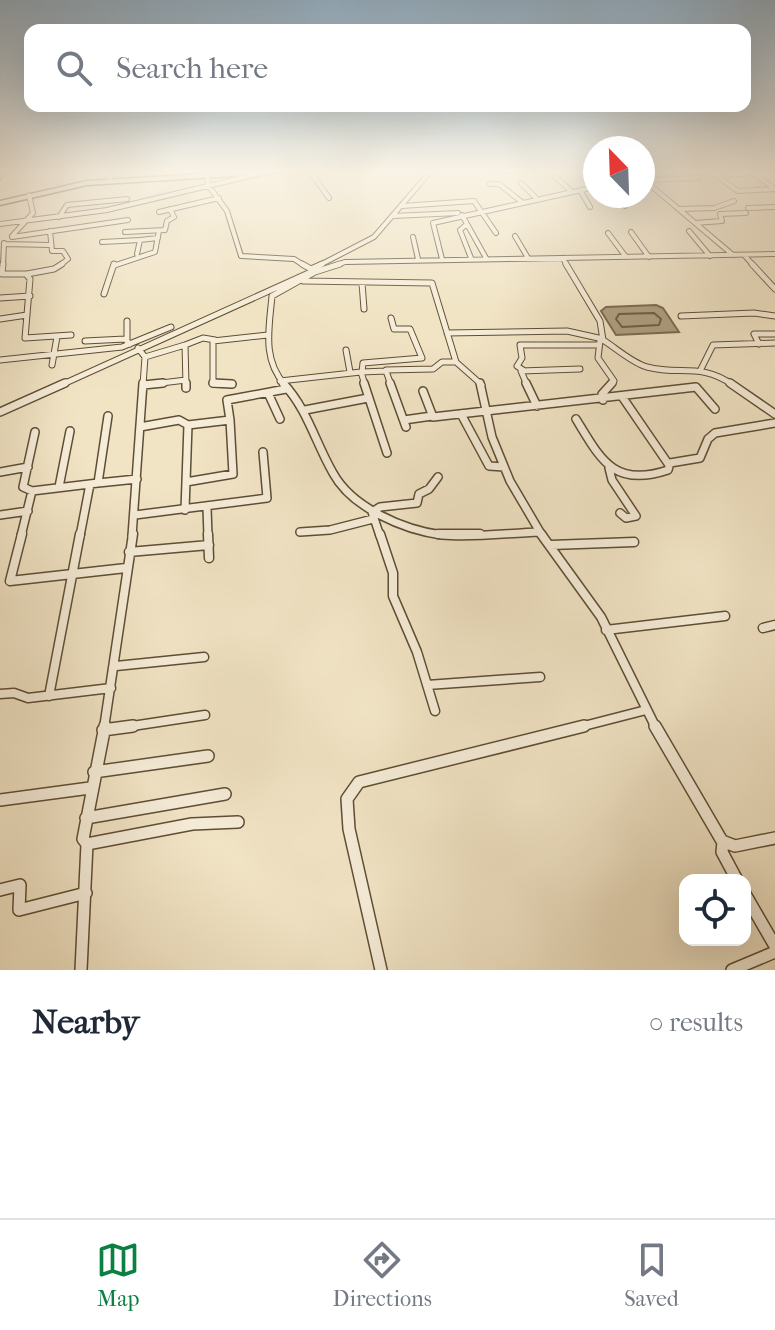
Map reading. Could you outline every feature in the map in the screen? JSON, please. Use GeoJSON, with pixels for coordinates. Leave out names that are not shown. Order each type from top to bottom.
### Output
{"type":"FeatureCollection","features":[{"type":"Feature","properties":{"kind":"street"},"geometry":{"type":"LineString","coordinates":[[29,216],[2,244],[0,266],[3,275],[54,269],[67,260],[67,255],[53,252],[50,231]]}},
{"type":"Feature","properties":{"kind":"street"},"geometry":{"type":"LineString","coordinates":[[0,224],[63,216]]}},
{"type":"Feature","properties":{"kind":"street"},"geometry":{"type":"LineString","coordinates":[[125,232],[166,229],[167,221],[174,216]]}},
{"type":"Feature","properties":{"kind":"street"},"geometry":{"type":"LineString","coordinates":[[229,216],[243,258],[294,259],[313,271]]}},
{"type":"Feature","properties":{"kind":"street"},"geometry":{"type":"LineString","coordinates":[[0,412],[136,348],[313,271],[367,242],[393,216]]}},
{"type":"Feature","properties":{"kind":"street"},"geometry":{"type":"LineString","coordinates":[[442,259],[432,224],[458,216]]}},
{"type":"Feature","properties":{"kind":"street"},"geometry":{"type":"LineString","coordinates":[[465,216],[486,258]]}},
{"type":"Feature","properties":{"kind":"street"},"geometry":{"type":"LineString","coordinates":[[486,216],[496,233]]}},
{"type":"Feature","properties":{"kind":"street"},"geometry":{"type":"LineString","coordinates":[[688,216],[733,255]]}},
{"type":"Feature","properties":{"kind":"street"},"geometry":{"type":"LineString","coordinates":[[695,223],[722,221],[721,216]]}},
{"type":"Feature","properties":{"kind":"street"},"geometry":{"type":"LineString","coordinates":[[12,237],[128,220]]}},
{"type":"Feature","properties":{"kind":"street"},"geometry":{"type":"LineString","coordinates":[[467,224],[460,230],[471,258]]}},
{"type":"Feature","properties":{"kind":"street"},"geometry":{"type":"LineString","coordinates":[[137,254],[155,252],[159,231]]}},
{"type":"Feature","properties":{"kind":"street"},"geometry":{"type":"LineString","coordinates":[[689,231],[710,256]]}},
{"type":"Feature","properties":{"kind":"street"},"geometry":{"type":"LineString","coordinates":[[631,232],[649,257]]}},
{"type":"Feature","properties":{"kind":"street"},"geometry":{"type":"LineString","coordinates":[[608,233],[626,257]]}},
{"type":"Feature","properties":{"kind":"street"},"geometry":{"type":"LineString","coordinates":[[515,236],[528,258]]}},
{"type":"Feature","properties":{"kind":"street"},"geometry":{"type":"LineString","coordinates":[[413,237],[418,259]]}},
{"type":"Feature","properties":{"kind":"street"},"geometry":{"type":"LineString","coordinates":[[102,242],[158,238]]}},
{"type":"Feature","properties":{"kind":"street"},"geometry":{"type":"LineString","coordinates":[[104,294],[113,264],[134,260],[140,240]]}},
{"type":"Feature","properties":{"kind":"street"},"geometry":{"type":"LineString","coordinates":[[2,244],[50,245]]}},
{"type":"Feature","properties":{"kind":"street"},"geometry":{"type":"LineString","coordinates":[[435,711],[393,596],[393,573],[372,516],[334,476],[305,410],[283,385],[270,362],[270,298],[313,271],[350,261],[775,254]]}},
{"type":"Feature","properties":{"kind":"street"},"geometry":{"type":"LineString","coordinates":[[744,255],[775,289]]}},
{"type":"Feature","properties":{"kind":"street"},"geometry":{"type":"LineString","coordinates":[[563,258],[600,321],[599,366],[614,381],[602,394],[603,400]]}},
{"type":"Feature","properties":{"kind":"street"},"geometry":{"type":"LineString","coordinates":[[27,274],[30,296],[25,338],[71,335]]}},
{"type":"Feature","properties":{"kind":"street"},"geometry":{"type":"LineString","coordinates":[[300,281],[432,283],[456,362],[482,384],[486,412],[504,467],[540,532],[606,630],[646,710],[723,842],[722,852],[734,874]]}},
{"type":"Feature","properties":{"kind":"street"},"geometry":{"type":"LineString","coordinates":[[362,283],[364,309]]}},
{"type":"Feature","properties":{"kind":"street"},"geometry":{"type":"LineString","coordinates":[[0,298],[30,296]]}},
{"type":"Feature","properties":{"kind":"street"},"geometry":{"type":"LineString","coordinates":[[681,316],[747,313],[775,316]]}},
{"type":"Feature","properties":{"kind":"street"},"geometry":{"type":"LineString","coordinates":[[0,319],[27,315]]}},
{"type":"Feature","properties":{"kind":"street"},"geometry":{"type":"LineString","coordinates":[[387,453],[382,426],[368,398],[362,372],[364,362],[422,358],[410,329],[394,329],[391,318]]}},
{"type":"Feature","properties":{"kind":"street"},"geometry":{"type":"LineString","coordinates":[[81,970],[87,844],[83,839],[90,788],[116,666],[135,515],[143,385],[127,321]]}},
{"type":"Feature","properties":{"kind":"street"},"geometry":{"type":"LineString","coordinates":[[85,341],[136,348],[171,327]]}},
{"type":"Feature","properties":{"kind":"street"},"geometry":{"type":"LineString","coordinates":[[447,333],[567,331],[600,341],[643,367],[701,369],[731,381],[775,414]]}},
{"type":"Feature","properties":{"kind":"street"},"geometry":{"type":"LineString","coordinates":[[759,344],[754,334],[775,334]]}},
{"type":"Feature","properties":{"kind":"street"},"geometry":{"type":"LineString","coordinates":[[0,360],[54,353],[185,345],[203,338],[215,340],[268,335]]}},
{"type":"Feature","properties":{"kind":"street"},"geometry":{"type":"LineString","coordinates":[[52,365],[57,337]]}},
{"type":"Feature","properties":{"kind":"street"},"geometry":{"type":"LineString","coordinates":[[215,340],[213,384],[232,384]]}},
{"type":"Feature","properties":{"kind":"street"},"geometry":{"type":"LineString","coordinates":[[580,369],[523,370],[517,366],[522,357],[519,345],[600,341]]}},
{"type":"Feature","properties":{"kind":"street"},"geometry":{"type":"LineString","coordinates":[[701,369],[713,345],[775,343]]}},
{"type":"Feature","properties":{"kind":"street"},"geometry":{"type":"LineString","coordinates":[[143,385],[186,384],[185,345]]}},
{"type":"Feature","properties":{"kind":"street"},"geometry":{"type":"LineString","coordinates":[[346,350],[350,372]]}},
{"type":"Feature","properties":{"kind":"street"},"geometry":{"type":"LineString","coordinates":[[186,482],[233,474],[227,400],[350,372],[433,369],[442,362],[456,362]]}},
{"type":"Feature","properties":{"kind":"street"},"geometry":{"type":"LineString","coordinates":[[386,370],[405,424],[432,416],[623,398],[698,387],[715,409]]}},
{"type":"Feature","properties":{"kind":"street"},"geometry":{"type":"LineString","coordinates":[[523,370],[520,373],[537,406]]}},
{"type":"Feature","properties":{"kind":"street"},"geometry":{"type":"LineString","coordinates":[[423,391],[432,416]]}},
{"type":"Feature","properties":{"kind":"street"},"geometry":{"type":"LineString","coordinates":[[268,393],[280,419]]}},
{"type":"Feature","properties":{"kind":"street"},"geometry":{"type":"LineString","coordinates":[[305,410],[368,398]]}},
{"type":"Feature","properties":{"kind":"street"},"geometry":{"type":"LineString","coordinates":[[623,398],[643,426],[650,442],[669,465]]}},
{"type":"Feature","properties":{"kind":"street"},"geometry":{"type":"LineString","coordinates":[[461,414],[489,466],[504,467]]}},
{"type":"Feature","properties":{"kind":"street"},"geometry":{"type":"LineString","coordinates":[[49,696],[70,574],[108,416]]}},
{"type":"Feature","properties":{"kind":"street"},"geometry":{"type":"LineString","coordinates":[[576,419],[636,516],[626,518],[620,513]]}},
{"type":"Feature","properties":{"kind":"street"},"geometry":{"type":"LineString","coordinates":[[140,427],[182,420],[188,425],[230,420]]}},
{"type":"Feature","properties":{"kind":"street"},"geometry":{"type":"LineString","coordinates":[[609,468],[636,478],[665,471],[669,465],[700,458],[708,439],[715,433],[775,423]]}},
{"type":"Feature","properties":{"kind":"street"},"geometry":{"type":"LineString","coordinates":[[185,510],[188,425]]}},
{"type":"Feature","properties":{"kind":"street"},"geometry":{"type":"LineString","coordinates":[[59,487],[70,431]]}},
{"type":"Feature","properties":{"kind":"street"},"geometry":{"type":"LineString","coordinates":[[35,432],[23,490],[137,479]]}},
{"type":"Feature","properties":{"kind":"street"},"geometry":{"type":"LineString","coordinates":[[135,515],[269,498],[263,452]]}},
{"type":"Feature","properties":{"kind":"street"},"geometry":{"type":"LineString","coordinates":[[0,472],[28,467]]}},
{"type":"Feature","properties":{"kind":"street"},"geometry":{"type":"LineString","coordinates":[[372,516],[380,507],[417,503],[419,494],[429,489],[438,477]]}},
{"type":"Feature","properties":{"kind":"street"},"geometry":{"type":"LineString","coordinates":[[32,491],[3,585],[126,568]]}},
{"type":"Feature","properties":{"kind":"street"},"geometry":{"type":"LineString","coordinates":[[207,508],[209,558]]}},
{"type":"Feature","properties":{"kind":"street"},"geometry":{"type":"LineString","coordinates":[[0,515],[28,511]]}},
{"type":"Feature","properties":{"kind":"street"},"geometry":{"type":"LineString","coordinates":[[300,532],[330,530],[372,516],[444,535],[540,532]]}},
{"type":"Feature","properties":{"kind":"street"},"geometry":{"type":"LineString","coordinates":[[551,545],[634,542]]}},
{"type":"Feature","properties":{"kind":"street"},"geometry":{"type":"LineString","coordinates":[[129,552],[209,545]]}},
{"type":"Feature","properties":{"kind":"street"},"geometry":{"type":"LineString","coordinates":[[606,630],[725,616]]}},
{"type":"Feature","properties":{"kind":"street"},"geometry":{"type":"LineString","coordinates":[[763,628],[775,625]]}},
{"type":"Feature","properties":{"kind":"street"},"geometry":{"type":"LineString","coordinates":[[116,666],[204,657]]}},
{"type":"Feature","properties":{"kind":"street"},"geometry":{"type":"LineString","coordinates":[[427,685],[540,677]]}},
{"type":"Feature","properties":{"kind":"street"},"geometry":{"type":"LineString","coordinates":[[0,694],[14,693],[28,698],[111,688]]}},
{"type":"Feature","properties":{"kind":"street"},"geometry":{"type":"LineString","coordinates":[[381,970],[353,853],[346,809],[347,799],[359,782],[646,710]]}},
{"type":"Feature","properties":{"kind":"street"},"geometry":{"type":"LineString","coordinates":[[103,730],[205,715]]}},
{"type":"Feature","properties":{"kind":"street"},"geometry":{"type":"LineString","coordinates":[[94,772],[208,756]]}},
{"type":"Feature","properties":{"kind":"street"},"geometry":{"type":"LineString","coordinates":[[0,800],[90,788]]}},
{"type":"Feature","properties":{"kind":"street"},"geometry":{"type":"LineString","coordinates":[[86,818],[225,794]]}},
{"type":"Feature","properties":{"kind":"street"},"geometry":{"type":"LineString","coordinates":[[87,844],[192,824],[238,822]]}},
{"type":"Feature","properties":{"kind":"street"},"geometry":{"type":"LineString","coordinates":[[723,842],[735,846],[775,838]]}},
{"type":"Feature","properties":{"kind":"street"},"geometry":{"type":"LineString","coordinates":[[0,890],[20,885],[19,910],[86,893]]}},
{"type":"Feature","properties":{"kind":"street"},"geometry":{"type":"LineString","coordinates":[[732,970],[775,949],[751,905]]}},
{"type":"Feature","properties":{"kind":"water"},"geometry":{"type":"Polygon","coordinates":[[[656,305],[663,308],[679,332],[616,335],[601,311],[606,307],[656,305]]]}}]}
